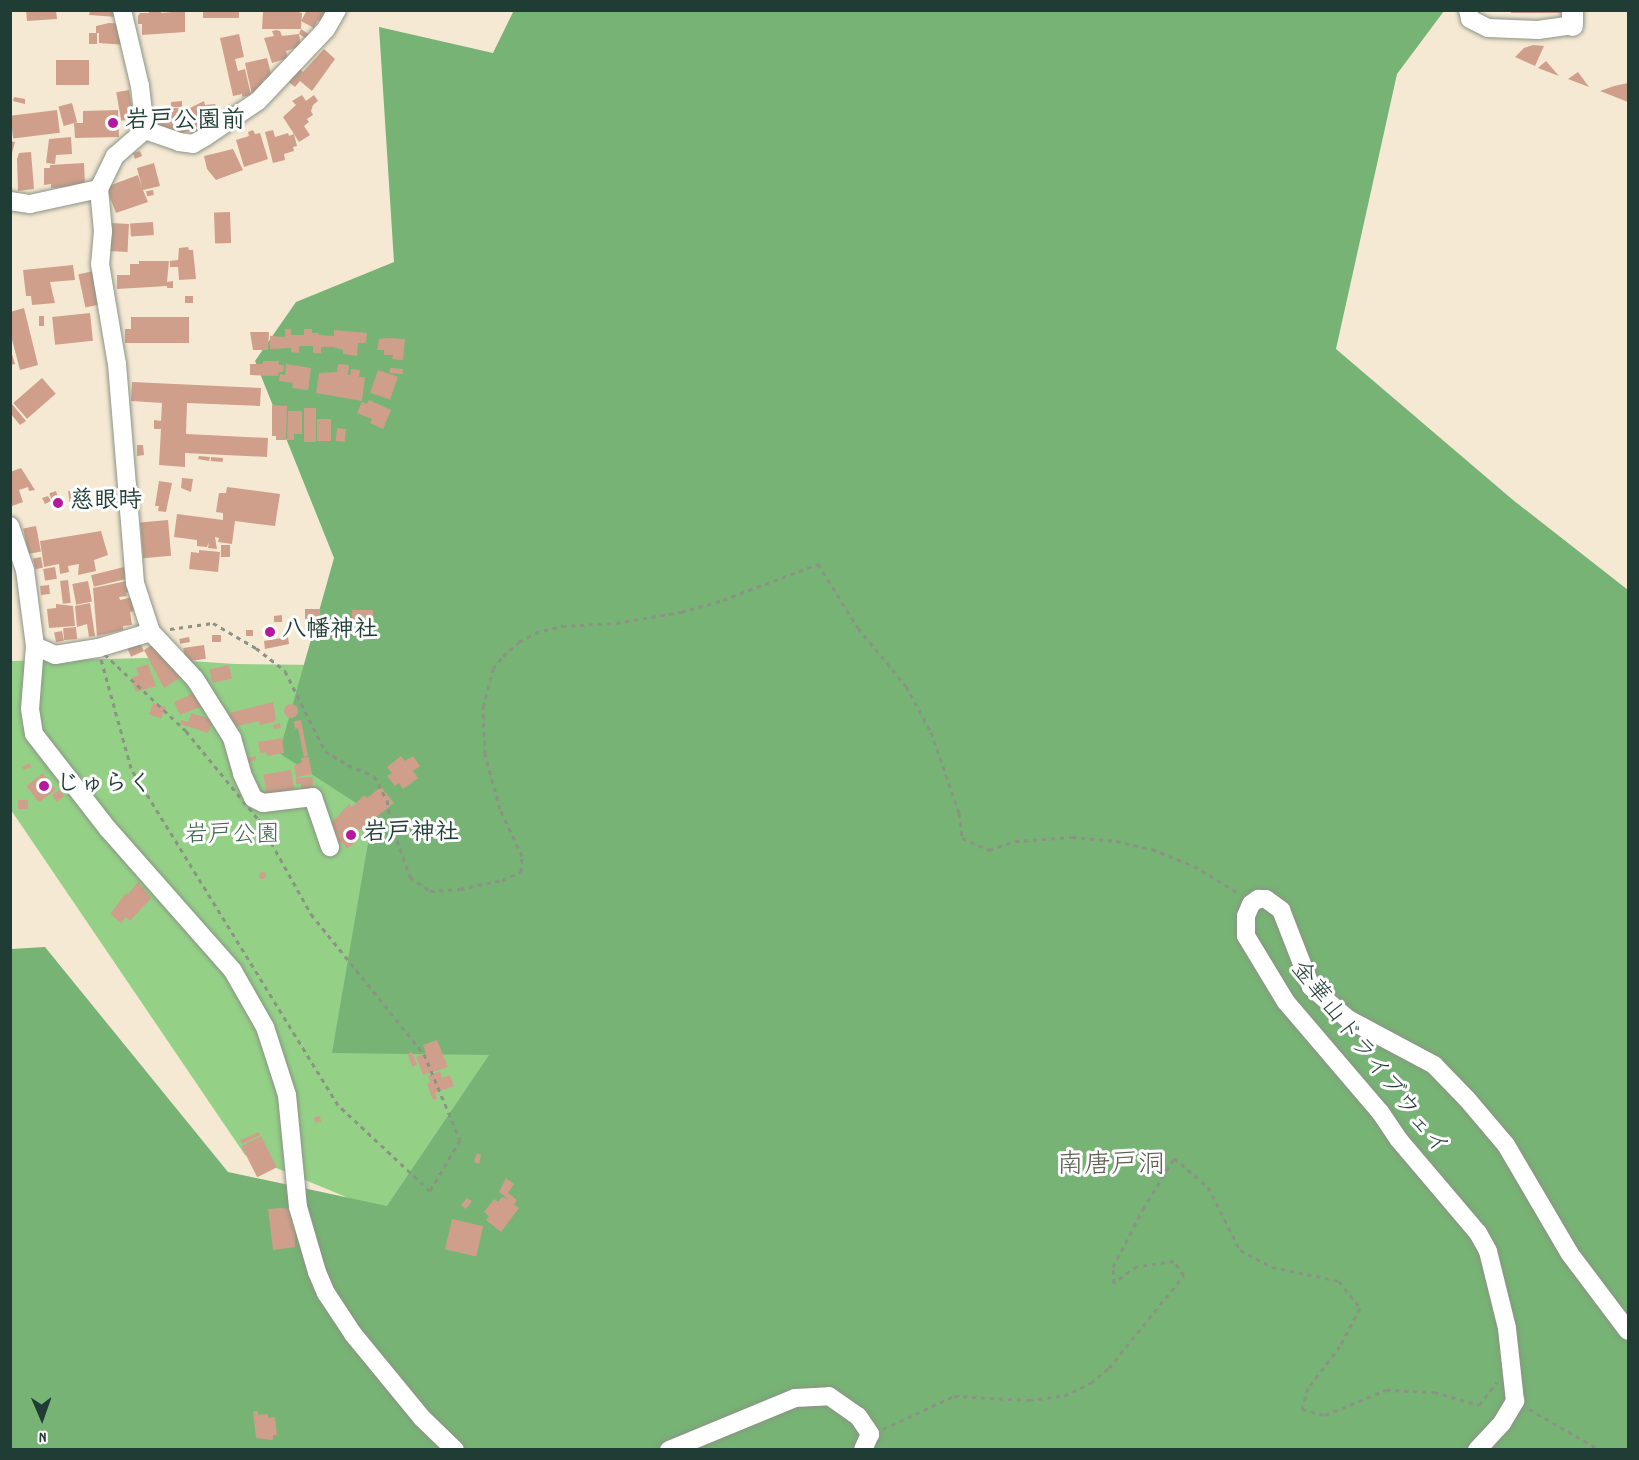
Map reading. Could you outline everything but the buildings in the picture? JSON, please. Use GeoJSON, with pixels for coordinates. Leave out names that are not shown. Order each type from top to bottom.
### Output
{"type":"FeatureCollection","features":[{"type":"Feature","properties":{"kind":"street"},"geometry":{"type":"LineString","coordinates":[[122,10],[140,86],[145,130]]}},
{"type":"Feature","properties":{"kind":"street"},"geometry":{"type":"LineString","coordinates":[[145,130],[179,142],[193,144],[205,138],[258,101],[326,29],[337,10]]}},
{"type":"Feature","properties":{"kind":"street"},"geometry":{"type":"LineString","coordinates":[[1468,10],[1470,19],[1488,28],[1538,30],[1572,18]]}},
{"type":"Feature","properties":{"kind":"street"},"geometry":{"type":"LineString","coordinates":[[145,130],[115,156],[99,189],[103,231],[100,264],[117,364],[135,583],[151,632],[195,679],[232,738],[242,774],[253,798],[263,803],[313,797],[330,847]]}},
{"type":"Feature","properties":{"kind":"street"},"geometry":{"type":"LineString","coordinates":[[10,201],[30,204],[99,189]]}},
{"type":"Feature","properties":{"kind":"street"},"geometry":{"type":"LineString","coordinates":[[10,526],[25,570],[35,646],[30,709],[34,734],[108,829],[233,971],[265,1027],[287,1095],[298,1207],[317,1272],[326,1293],[353,1334],[422,1418],[455,1449]]}},
{"type":"Feature","properties":{"kind":"street"},"geometry":{"type":"LineString","coordinates":[[35,646],[55,656],[99,648],[151,632]]}},
{"type":"Feature","properties":{"kind":"street","name":"金華山ドライブウェイ"},"geometry":{"type":"LineString","coordinates":[[1515,1401],[1505,1320],[1488,1251],[1478,1233],[1399,1140],[1380,1112],[1286,1002],[1246,936],[1246,916],[1251,904],[1256,900],[1266,899],[1281,910],[1311,987],[1348,1019],[1434,1065],[1467,1099],[1506,1145],[1570,1254],[1629,1331]]}},
{"type":"Feature","properties":{"kind":"street"},"geometry":{"type":"LineString","coordinates":[[669,1449],[795,1398],[829,1395],[858,1416],[867,1442]]}},
{"type":"Feature","properties":{"kind":"street"},"geometry":{"type":"LineString","coordinates":[[1477,1449],[1502,1423],[1515,1401]]}},
{"type":"Feature","properties":{"kind":"path"},"geometry":{"type":"LineString","coordinates":[[151,632],[213,623],[256,648],[285,671],[325,751],[348,765],[374,776],[387,801],[391,823],[410,877],[430,891],[460,889],[502,880],[521,872],[522,856],[500,809],[485,754],[483,707],[493,669],[503,656],[519,642],[535,633],[562,626],[616,623],[681,612],[723,600],[818,564],[858,628],[906,686],[931,732],[959,813],[962,838],[989,850],[1015,842],[1072,837],[1116,841],[1152,849],[1194,866],[1230,891],[1256,900]]}},
{"type":"Feature","properties":{"kind":"path"},"geometry":{"type":"LineString","coordinates":[[99,648],[186,731],[258,819],[311,914],[424,1054],[460,1140],[430,1191],[338,1105],[131,768],[99,648]]}},
{"type":"Feature","properties":{"kind":"path"},"geometry":{"type":"LineString","coordinates":[[867,1442],[954,1396],[1029,1400],[1064,1396],[1091,1383],[1109,1368],[1184,1275],[1174,1261],[1137,1266],[1114,1283],[1113,1275],[1113,1268],[1143,1209],[1174,1158],[1208,1187],[1240,1250],[1272,1267],[1339,1281],[1360,1308],[1340,1346],[1308,1388],[1302,1409],[1325,1415],[1386,1390],[1434,1392],[1479,1405],[1500,1378],[1515,1401],[1600,1449]]}},
{"type":"Feature","properties":{"kind":"green space"},"geometry":{"type":"Polygon","coordinates":[[[514,10],[1444,11],[1397,74],[1336,349],[1513,500],[1628,590],[1628,1449],[11,1450],[11,949],[45,947],[228,1172],[387,1206],[489,1055],[332,1053],[373,814],[279,753],[334,558],[255,361],[296,302],[394,262],[379,27],[493,53],[514,10]]]}},
{"type":"Feature","properties":{"kind":"green space","name":"岩戸公園"},"geometry":{"type":"Polygon","coordinates":[[[148,658],[235,664],[321,665],[515,1049],[483,1254],[245,1155],[11,810],[10,661],[148,658]]]}},
{"type":"Feature","properties":{"kind":"place","name":"岩戸公園前"},"geometry":{"type":"Point","coordinates":[113,123]}},
{"type":"Feature","properties":{"kind":"place","name":"慈眼時"},"geometry":{"type":"Point","coordinates":[58,503]}},
{"type":"Feature","properties":{"kind":"place","name":"八幡神社"},"geometry":{"type":"Point","coordinates":[270,632]}},
{"type":"Feature","properties":{"kind":"place","name":"じゅらく"},"geometry":{"type":"Point","coordinates":[44,786]}},
{"type":"Feature","properties":{"kind":"place","name":"岩戸神社"},"geometry":{"type":"Point","coordinates":[351,835]}},
{"type":"Feature","properties":{"kind":"district","name":"南唐戸洞"},"geometry":{"type":"Point","coordinates":[1111,1167]}}]}
